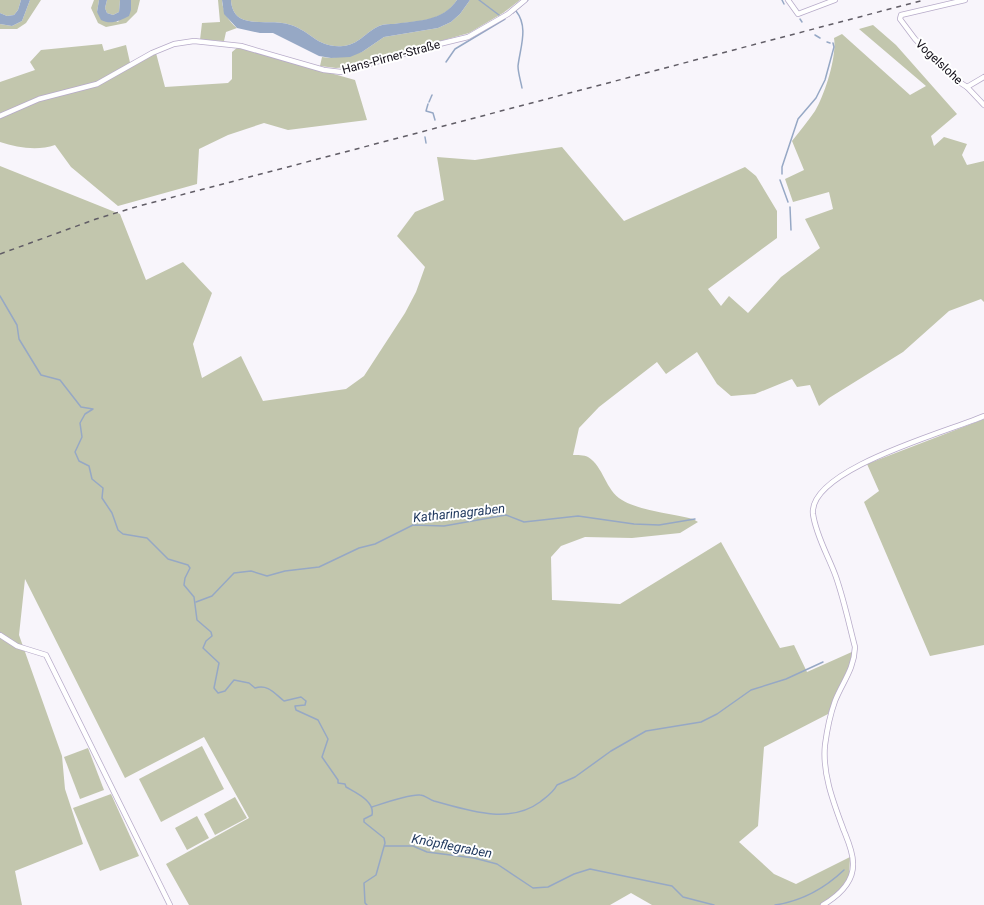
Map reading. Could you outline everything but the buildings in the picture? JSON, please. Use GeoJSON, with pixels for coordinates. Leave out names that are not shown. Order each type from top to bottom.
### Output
{"type":"FeatureCollection","features":[{"type":"Feature","properties":{"kind":"street","name":"Hans-Pirner-Straße"},"geometry":{"type":"LineString","coordinates":[[0,116],[39,99],[96,84],[152,53],[168,46],[194,41],[225,43],[252,48],[324,70],[341,72],[468,37],[508,14],[525,0]]}},
{"type":"Feature","properties":{"kind":"street"},"geometry":{"type":"LineString","coordinates":[[788,0],[798,14],[835,0]]}},
{"type":"Feature","properties":{"kind":"street","name":"Vogelslohe"},"geometry":{"type":"LineString","coordinates":[[965,0],[901,16],[900,19],[915,39],[953,78],[967,87],[984,105]]}},
{"type":"Feature","properties":{"kind":"street"},"geometry":{"type":"LineString","coordinates":[[967,87],[984,77]]}},
{"type":"Feature","properties":{"kind":"street"},"geometry":{"type":"LineString","coordinates":[[823,905],[846,887],[854,864],[852,854],[833,801],[826,770],[825,747],[831,712],[849,674],[854,658],[855,647],[836,576],[814,522],[814,502],[824,488],[854,468],[876,456],[984,416]]}},
{"type":"Feature","properties":{"kind":"street"},"geometry":{"type":"LineString","coordinates":[[0,635],[17,646],[46,655],[170,905]]}},
{"type":"Feature","properties":{"kind":"green space"},"geometry":{"type":"Polygon","coordinates":[[[0,0],[21,0],[18,10],[14,15],[7,16],[0,13],[0,0]]]}},
{"type":"Feature","properties":{"kind":"green space"},"geometry":{"type":"Polygon","coordinates":[[[30,0],[41,0],[26,23],[17,29],[0,29],[0,24],[12,26],[22,21],[30,0]]]}},
{"type":"Feature","properties":{"kind":"green space"},"geometry":{"type":"Polygon","coordinates":[[[94,0],[99,0],[97,12],[118,22],[131,0],[140,0],[137,12],[126,23],[106,27],[98,23],[91,8],[94,0]]]}},
{"type":"Feature","properties":{"kind":"green space"},"geometry":{"type":"Polygon","coordinates":[[[107,0],[120,0],[119,12],[113,15],[107,13],[105,8],[107,0]]]}},
{"type":"Feature","properties":{"kind":"green space"},"geometry":{"type":"Polygon","coordinates":[[[218,0],[222,0],[226,16],[237,28],[226,32],[224,41],[200,40],[202,23],[220,22],[218,0]]]}},
{"type":"Feature","properties":{"kind":"green space"},"geometry":{"type":"Polygon","coordinates":[[[231,0],[457,0],[445,13],[429,19],[381,25],[358,41],[348,45],[334,46],[327,45],[298,28],[285,23],[252,22],[240,18],[233,10],[231,0]]]}},
{"type":"Feature","properties":{"kind":"green space"},"geometry":{"type":"Polygon","coordinates":[[[470,0],[520,0],[503,13],[469,33],[348,67],[336,68],[320,66],[322,57],[331,58],[362,52],[384,37],[438,28],[451,22],[460,14],[470,0]]]}},
{"type":"Feature","properties":{"kind":"green space"},"geometry":{"type":"Polygon","coordinates":[[[873,25],[896,45],[957,114],[931,136],[934,146],[944,137],[967,144],[962,155],[967,165],[984,161],[984,302],[981,299],[949,311],[903,352],[829,398],[819,406],[810,385],[797,387],[792,379],[755,394],[731,396],[717,384],[697,352],[666,374],[657,362],[599,407],[579,428],[573,455],[586,456],[593,461],[616,496],[622,500],[637,506],[693,519],[698,522],[680,533],[632,538],[585,537],[561,546],[551,557],[552,600],[620,604],[721,542],[780,648],[794,645],[807,672],[854,651],[850,665],[828,714],[764,747],[758,826],[739,842],[774,874],[796,884],[850,857],[849,879],[831,900],[820,905],[652,905],[631,893],[610,905],[189,905],[166,864],[249,818],[204,737],[125,778],[25,579],[19,635],[62,756],[65,789],[83,844],[15,871],[22,905],[0,905],[0,166],[120,214],[146,280],[183,262],[212,293],[193,344],[202,378],[241,356],[263,401],[346,389],[364,376],[405,313],[416,292],[425,267],[397,236],[415,212],[444,200],[437,157],[475,160],[562,147],[624,221],[745,167],[756,176],[777,211],[777,238],[708,289],[721,306],[729,296],[748,313],[781,277],[820,248],[805,219],[833,209],[829,192],[793,202],[785,179],[804,170],[792,141],[815,111],[823,95],[834,55],[834,38],[842,34],[910,95],[926,86],[859,29],[873,25]]]}},
{"type":"Feature","properties":{"kind":"green space"},"geometry":{"type":"Polygon","coordinates":[[[102,44],[104,51],[126,45],[131,67],[156,53],[165,87],[228,83],[232,79],[232,52],[238,47],[355,80],[367,120],[288,130],[264,123],[228,135],[199,149],[197,184],[118,206],[71,167],[55,145],[42,148],[28,148],[0,142],[0,82],[35,70],[30,62],[41,50],[102,44]]]}},
{"type":"Feature","properties":{"kind":"green space"},"geometry":{"type":"Polygon","coordinates":[[[984,419],[984,645],[930,656],[864,502],[879,491],[867,464],[984,419]]]}},
{"type":"Feature","properties":{"kind":"green space"},"geometry":{"type":"Polygon","coordinates":[[[202,746],[224,789],[161,822],[139,779],[202,746]]]}},
{"type":"Feature","properties":{"kind":"green space"},"geometry":{"type":"Polygon","coordinates":[[[88,748],[104,790],[80,799],[64,757],[88,748]]]}},
{"type":"Feature","properties":{"kind":"green space"},"geometry":{"type":"Polygon","coordinates":[[[111,794],[139,856],[100,871],[73,808],[111,794]]]}},
{"type":"Feature","properties":{"kind":"green space"},"geometry":{"type":"Polygon","coordinates":[[[235,797],[247,818],[215,835],[204,814],[235,797]]]}},
{"type":"Feature","properties":{"kind":"green space"},"geometry":{"type":"Polygon","coordinates":[[[197,816],[209,838],[187,850],[175,828],[197,816]]]}},
{"type":"Feature","properties":{"kind":"water"},"geometry":{"type":"Polygon","coordinates":[[[21,0],[30,0],[22,21],[12,26],[0,24],[0,13],[7,16],[14,15],[18,10],[21,0]]]}},
{"type":"Feature","properties":{"kind":"water"},"geometry":{"type":"Polygon","coordinates":[[[99,0],[107,0],[105,8],[107,13],[113,15],[119,12],[120,0],[131,0],[131,10],[129,16],[112,22],[101,20],[97,12],[99,0]]]}},
{"type":"Feature","properties":{"kind":"water"},"geometry":{"type":"Polygon","coordinates":[[[222,0],[231,0],[232,8],[236,15],[240,18],[252,22],[285,23],[298,28],[327,45],[343,46],[358,41],[379,26],[429,19],[444,12],[457,0],[470,0],[460,14],[451,22],[438,28],[384,37],[362,52],[350,57],[331,58],[319,56],[273,33],[260,33],[237,28],[224,14],[222,0]]]}},
{"type":"Feature","properties":{"kind":"waterway"},"geometry":{"type":"LineString","coordinates":[[479,0],[499,15]]}},
{"type":"Feature","properties":{"kind":"waterway"},"geometry":{"type":"LineString","coordinates":[[513,13],[528,0]]}},
{"type":"Feature","properties":{"kind":"waterway"},"geometry":{"type":"LineString","coordinates":[[782,0],[784,4]]}},
{"type":"Feature","properties":{"kind":"waterway"},"geometry":{"type":"LineString","coordinates":[[516,11],[520,17],[523,31],[518,66],[522,88]]}},
{"type":"Feature","properties":{"kind":"waterway"},"geometry":{"type":"LineString","coordinates":[[446,62],[455,49],[505,19]]}},
{"type":"Feature","properties":{"kind":"waterway"},"geometry":{"type":"LineString","coordinates":[[815,35],[820,38]]}},
{"type":"Feature","properties":{"kind":"waterway"},"geometry":{"type":"LineString","coordinates":[[782,174],[782,167],[798,119],[816,98],[825,80],[834,47],[833,43]]}},
{"type":"Feature","properties":{"kind":"waterway"},"geometry":{"type":"LineString","coordinates":[[429,102],[432,95]]}},
{"type":"Feature","properties":{"kind":"waterway"},"geometry":{"type":"LineString","coordinates":[[428,104],[426,111],[433,113],[435,120]]}},
{"type":"Feature","properties":{"kind":"waterway"},"geometry":{"type":"LineString","coordinates":[[425,137],[426,143]]}},
{"type":"Feature","properties":{"kind":"waterway"},"geometry":{"type":"LineString","coordinates":[[780,180],[788,202]]}},
{"type":"Feature","properties":{"kind":"waterway"},"geometry":{"type":"LineString","coordinates":[[790,207],[791,230]]}},
{"type":"Feature","properties":{"kind":"waterway"},"geometry":{"type":"LineString","coordinates":[[0,296],[17,325],[19,339],[41,375],[60,380],[81,407],[93,409],[85,414],[80,423],[82,437],[75,452],[79,461],[89,466],[92,479],[103,488],[102,498],[112,513],[118,530],[123,534],[147,538],[168,559],[188,565],[190,568],[185,578],[184,585],[194,597],[197,620],[211,632],[212,636],[206,641],[203,648],[219,663],[214,688],[218,693],[225,691],[234,680],[249,683],[255,688],[267,688],[284,701],[301,697],[306,701],[305,705],[295,706],[296,710],[318,720],[328,739],[322,757],[338,780],[338,783],[345,784],[346,787],[364,798],[371,806],[372,815],[364,819],[364,822],[384,838],[385,843],[376,875],[364,883],[365,903],[367,905]]}},
{"type":"Feature","properties":{"kind":"waterway","name":"Katharinagraben"},"geometry":{"type":"LineString","coordinates":[[196,602],[212,596],[234,573],[251,571],[267,576],[285,571],[319,567],[359,548],[375,544],[413,525],[444,526],[506,515],[524,522],[578,516],[634,524],[659,525],[695,519]]}},
{"type":"Feature","properties":{"kind":"waterway"},"geometry":{"type":"LineString","coordinates":[[372,807],[403,797],[420,795],[447,805],[488,814],[515,813],[528,809],[547,797],[557,785],[575,777],[611,751],[646,731],[701,722],[717,714],[751,690],[786,679],[823,662]]}},
{"type":"Feature","properties":{"kind":"waterway","name":"Knöpflegraben"},"geometry":{"type":"LineString","coordinates":[[385,846],[413,846],[427,852],[474,858],[497,864],[533,888],[548,887],[574,874],[590,869],[672,886],[683,897],[714,905]]}},
{"type":"Feature","properties":{"kind":"waterway","name":"Knöpflegraben"},"geometry":{"type":"LineString","coordinates":[[775,905],[794,901],[812,893],[829,883],[844,870]]}},
{"type":"Feature","properties":{"kind":"railway"},"geometry":{"type":"LineString","coordinates":[[0,254],[96,219],[139,206],[924,0]]}}]}
